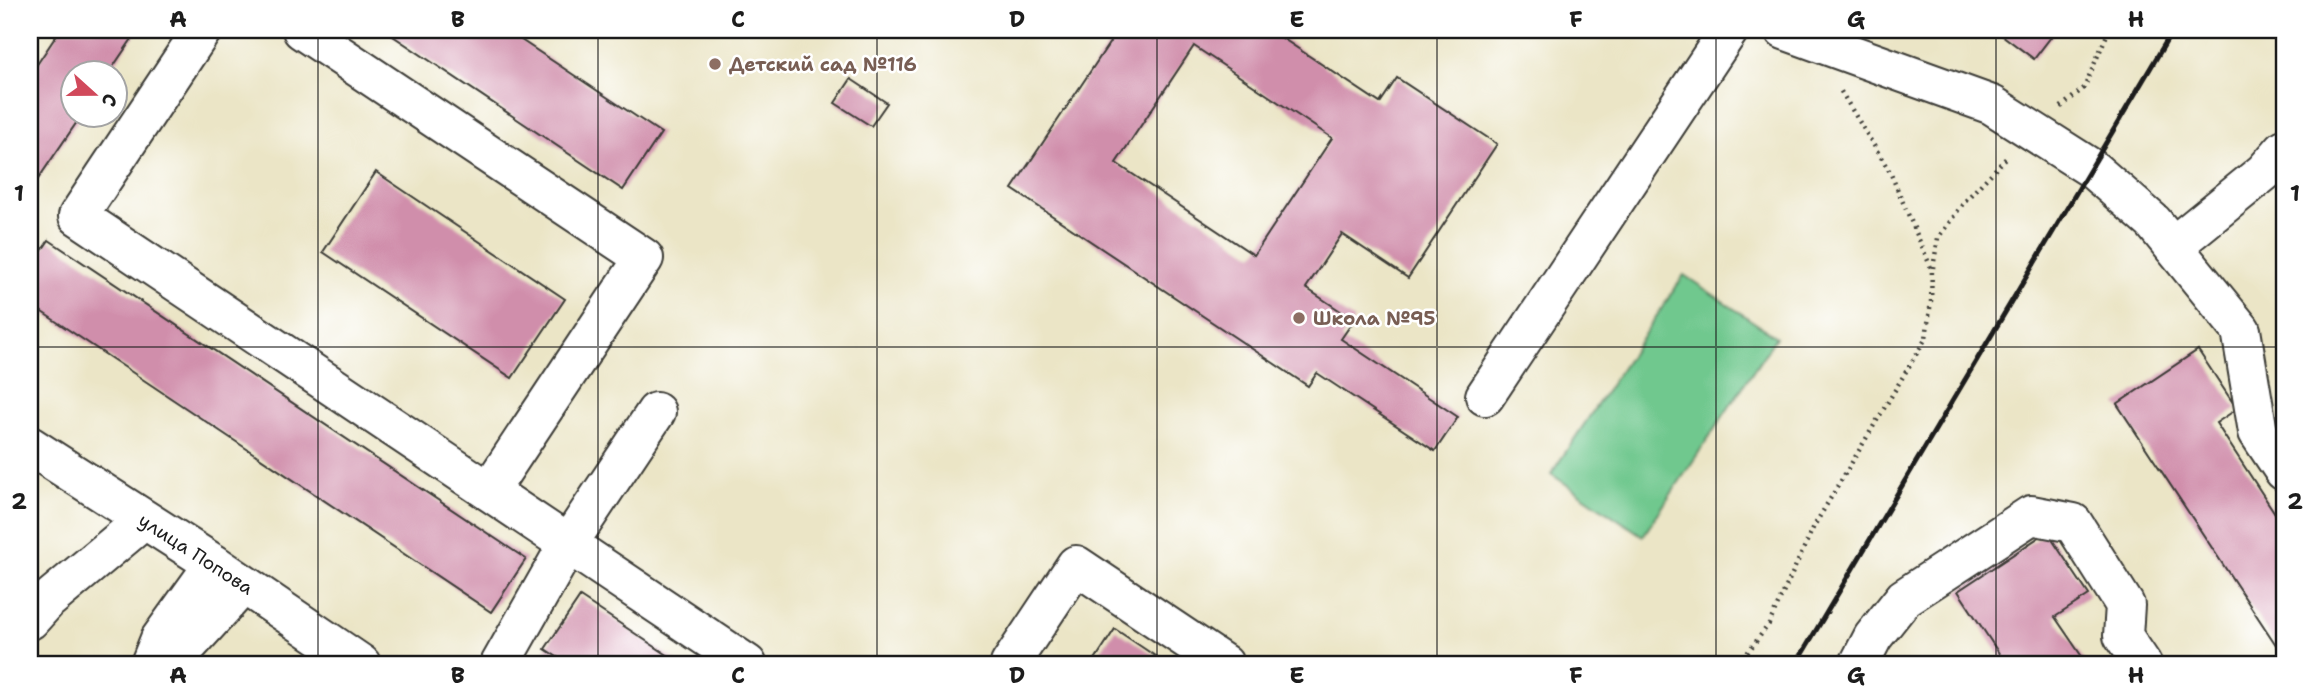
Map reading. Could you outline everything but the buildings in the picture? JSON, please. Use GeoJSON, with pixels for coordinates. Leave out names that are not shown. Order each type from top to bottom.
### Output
{"type":"FeatureCollection","features":[{"type":"Feature","properties":{"kind":"street"},"geometry":{"type":"LineString","coordinates":[[202,30],[78,216],[747,664]]}},
{"type":"Feature","properties":{"kind":"street"},"geometry":{"type":"LineString","coordinates":[[302,30],[644,258],[489,491]]}},
{"type":"Feature","properties":{"kind":"street"},"geometry":{"type":"LineString","coordinates":[[1485,396],[1729,30]]}},
{"type":"Feature","properties":{"kind":"street"},"geometry":{"type":"LineString","coordinates":[[1784,30],[1992,105],[2091,168],[2153,222],[2241,330],[2258,432],[2284,471]]}},
{"type":"Feature","properties":{"kind":"street"},"geometry":{"type":"LineString","coordinates":[[2172,246],[2264,172],[2284,149]]}},
{"type":"Feature","properties":{"kind":"street"},"geometry":{"type":"LineString","coordinates":[[499,664],[568,544],[656,412]]}},
{"type":"Feature","properties":{"kind":"street","name":"улица Попова"},"geometry":{"type":"LineString","coordinates":[[30,446],[361,664]]}},
{"type":"Feature","properties":{"kind":"street"},"geometry":{"type":"LineString","coordinates":[[1859,664],[1873,637],[1904,598],[2031,516],[2073,523],[2125,605],[2123,636],[2142,664]]}},
{"type":"Feature","properties":{"kind":"street"},"geometry":{"type":"LineString","coordinates":[[30,620],[47,601],[144,520]]}},
{"type":"Feature","properties":{"kind":"street"},"geometry":{"type":"LineString","coordinates":[[1010,664],[1076,565],[1224,664]]}},
{"type":"Feature","properties":{"kind":"street"},"geometry":{"type":"LineString","coordinates":[[150,664],[160,639],[229,575]]}},
{"type":"Feature","properties":{"kind":"street"},"geometry":{"type":"LineString","coordinates":[[176,664],[229,575]]}},
{"type":"Feature","properties":{"kind":"path"},"geometry":{"type":"LineString","coordinates":[[1739,664],[1769,624],[1814,526],[1926,338],[1932,270],[1890,172],[1839,89]]}},
{"type":"Feature","properties":{"kind":"green space"},"geometry":{"type":"Polygon","coordinates":[[[1684,275],[1776,337],[1643,536],[1551,474],[1684,275]]]}},
{"type":"Feature","properties":{"kind":"railway"},"geometry":{"type":"LineString","coordinates":[[1796,664],[2173,30]]}},
{"type":"Feature","properties":{"kind":"place","name":"Детский сад №116"},"geometry":{"type":"Point","coordinates":[715,64]}},
{"type":"Feature","properties":{"kind":"place","name":"Школа №95"},"geometry":{"type":"Point","coordinates":[1299,318]}}]}
